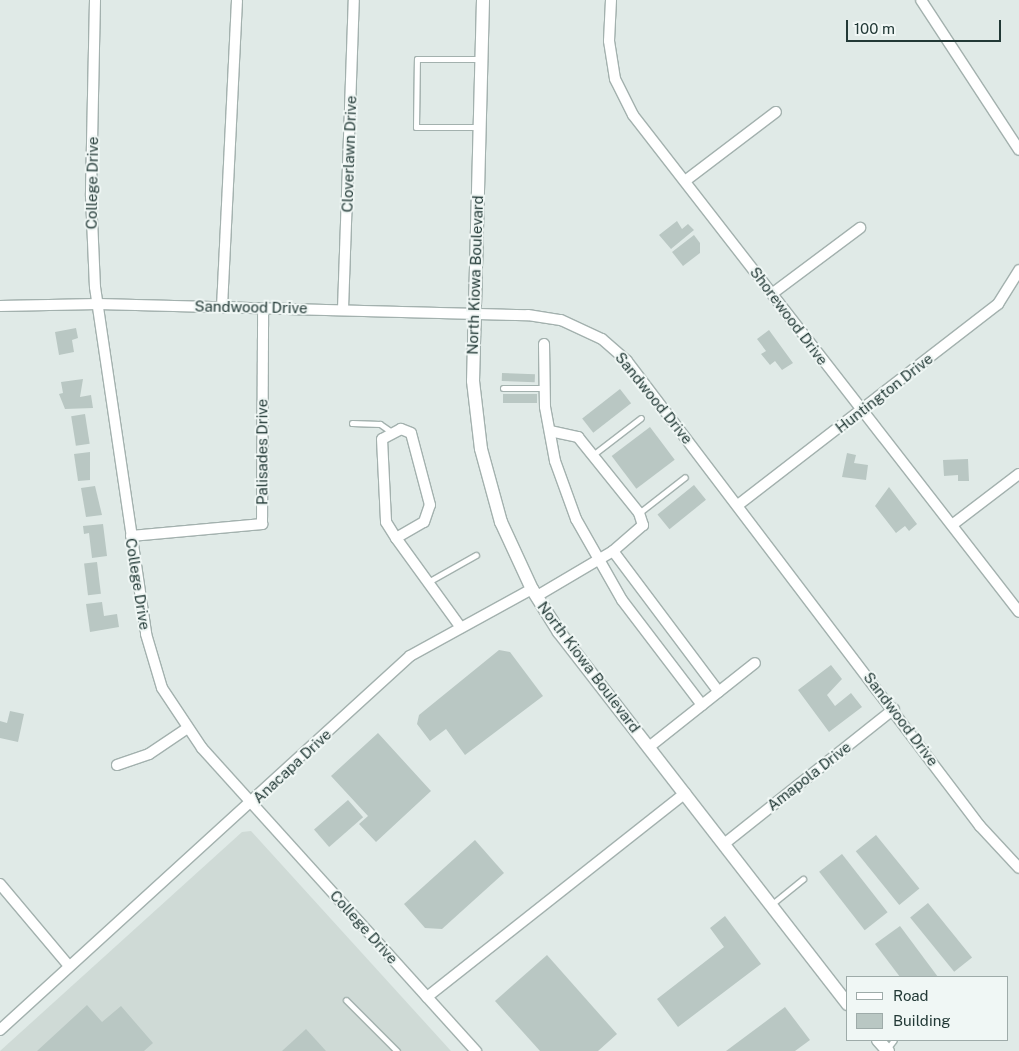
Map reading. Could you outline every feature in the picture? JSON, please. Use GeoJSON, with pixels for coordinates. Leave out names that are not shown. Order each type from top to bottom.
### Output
{"type":"FeatureCollection","features":[{"type":"Feature","properties":{"kind":"street","name":"College Drive"},"geometry":{"type":"LineString","coordinates":[[95,0],[91,233],[98,304],[146,634],[162,688],[186,729],[476,1051]]}},
{"type":"Feature","properties":{"kind":"street"},"geometry":{"type":"LineString","coordinates":[[222,308],[236,0]]}},
{"type":"Feature","properties":{"kind":"street","name":"Cloverlawn Drive"},"geometry":{"type":"LineString","coordinates":[[343,308],[354,0]]}},
{"type":"Feature","properties":{"kind":"street","name":"North Kiowa Boulevard"},"geometry":{"type":"LineString","coordinates":[[483,0],[473,381],[481,448],[501,522],[534,592],[649,747],[846,1001]]}},
{"type":"Feature","properties":{"kind":"street","name":"Shorewood Drive"},"geometry":{"type":"LineString","coordinates":[[611,0],[609,41],[615,79],[633,115],[773,293],[861,412],[1019,612]]}},
{"type":"Feature","properties":{"kind":"street"},"geometry":{"type":"LineString","coordinates":[[921,0],[1019,150]]}},
{"type":"Feature","properties":{"kind":"street"},"geometry":{"type":"LineString","coordinates":[[685,181],[776,112]]}},
{"type":"Feature","properties":{"kind":"street"},"geometry":{"type":"LineString","coordinates":[[773,293],[860,228]]}},
{"type":"Feature","properties":{"kind":"street","name":"Huntington Drive"},"geometry":{"type":"LineString","coordinates":[[738,505],[861,412],[998,304],[1019,270]]}},
{"type":"Feature","properties":{"kind":"street","name":"Sandwood Drive"},"geometry":{"type":"LineString","coordinates":[[0,306],[98,304],[222,308],[343,308],[474,314],[561,320],[602,340],[627,361],[894,709],[980,826],[1019,868]]}},
{"type":"Feature","properties":{"kind":"street","name":"Palisades Drive"},"geometry":{"type":"LineString","coordinates":[[131,536],[262,524],[264,308]]}},
{"type":"Feature","properties":{"kind":"street"},"geometry":{"type":"LineString","coordinates":[[544,344],[544,388],[550,432],[561,480],[597,562],[702,705]]}},
{"type":"Feature","properties":{"kind":"street"},"geometry":{"type":"LineString","coordinates":[[396,538],[424,522],[430,505],[412,433],[390,431],[382,439],[386,522],[396,538],[459,625]]}},
{"type":"Feature","properties":{"kind":"street"},"geometry":{"type":"LineString","coordinates":[[550,432],[578,437],[594,454],[639,513]]}},
{"type":"Feature","properties":{"kind":"street"},"geometry":{"type":"LineString","coordinates":[[952,525],[1019,474]]}},
{"type":"Feature","properties":{"kind":"street","name":"Anacapa Drive"},"geometry":{"type":"LineString","coordinates":[[0,1030],[252,803],[410,656],[459,625],[597,562],[643,525],[639,513]]}},
{"type":"Feature","properties":{"kind":"street"},"geometry":{"type":"LineString","coordinates":[[613,551],[719,692]]}},
{"type":"Feature","properties":{"kind":"street"},"geometry":{"type":"LineString","coordinates":[[649,747],[755,663]]}},
{"type":"Feature","properties":{"kind":"street","name":"Amapola Drive"},"geometry":{"type":"LineString","coordinates":[[724,844],[894,709]]}},
{"type":"Feature","properties":{"kind":"street"},"geometry":{"type":"LineString","coordinates":[[117,765],[149,754],[186,729]]}},
{"type":"Feature","properties":{"kind":"street"},"geometry":{"type":"LineString","coordinates":[[428,997],[685,793]]}},
{"type":"Feature","properties":{"kind":"street"},"geometry":{"type":"LineString","coordinates":[[0,884],[69,966]]}},
{"type":"Feature","properties":{"kind":"lane"},"geometry":{"type":"LineString","coordinates":[[480,127],[416,127],[417,59],[482,59]]}},
{"type":"Feature","properties":{"kind":"lane"},"geometry":{"type":"LineString","coordinates":[[503,388],[544,388]]}},
{"type":"Feature","properties":{"kind":"lane"},"geometry":{"type":"LineString","coordinates":[[594,454],[641,418]]}},
{"type":"Feature","properties":{"kind":"lane"},"geometry":{"type":"LineString","coordinates":[[352,423],[380,424],[390,431]]}},
{"type":"Feature","properties":{"kind":"lane"},"geometry":{"type":"LineString","coordinates":[[639,513],[685,477]]}},
{"type":"Feature","properties":{"kind":"lane"},"geometry":{"type":"LineString","coordinates":[[428,582],[476,555]]}},
{"type":"Feature","properties":{"kind":"lane"},"geometry":{"type":"LineString","coordinates":[[772,904],[803,879]]}},
{"type":"Feature","properties":{"kind":"lane"},"geometry":{"type":"LineString","coordinates":[[346,1000],[397,1051]]}},
{"type":"Feature","properties":{"kind":"shaded area"},"geometry":{"type":"Polygon","coordinates":[[[251,831],[451,1051],[0,1051],[242,832],[251,831]]]}},
{"type":"Feature","properties":{"kind":"building"},"geometry":{"type":"Polygon","coordinates":[[[677,221],[682,229],[688,224],[694,230],[671,249],[659,235],[677,221]]]}},
{"type":"Feature","properties":{"kind":"building"},"geometry":{"type":"Polygon","coordinates":[[[694,235],[700,243],[700,253],[683,266],[672,252],[694,235]]]}},
{"type":"Feature","properties":{"kind":"building"},"geometry":{"type":"Polygon","coordinates":[[[76,328],[78,338],[72,340],[74,352],[59,355],[55,332],[76,328]]]}},
{"type":"Feature","properties":{"kind":"building"},"geometry":{"type":"Polygon","coordinates":[[[769,330],[793,363],[782,370],[775,361],[770,365],[761,354],[766,351],[757,339],[769,330]]]}},
{"type":"Feature","properties":{"kind":"building"},"geometry":{"type":"Polygon","coordinates":[[[502,373],[535,374],[535,382],[502,381],[502,373]]]}},
{"type":"Feature","properties":{"kind":"building"},"geometry":{"type":"Polygon","coordinates":[[[83,379],[80,397],[91,395],[93,408],[65,409],[59,394],[63,393],[61,382],[83,379]]]}},
{"type":"Feature","properties":{"kind":"building"},"geometry":{"type":"Polygon","coordinates":[[[620,389],[631,403],[593,433],[582,419],[620,389]]]}},
{"type":"Feature","properties":{"kind":"building"},"geometry":{"type":"Polygon","coordinates":[[[503,394],[537,394],[537,403],[503,403],[503,394]]]}},
{"type":"Feature","properties":{"kind":"building"},"geometry":{"type":"Polygon","coordinates":[[[85,414],[90,444],[76,446],[71,416],[85,414]]]}},
{"type":"Feature","properties":{"kind":"building"},"geometry":{"type":"Polygon","coordinates":[[[650,427],[675,460],[636,489],[612,456],[650,427]]]}},
{"type":"Feature","properties":{"kind":"building"},"geometry":{"type":"Polygon","coordinates":[[[90,452],[90,480],[78,481],[74,454],[90,452]]]}},
{"type":"Feature","properties":{"kind":"building"},"geometry":{"type":"Polygon","coordinates":[[[847,453],[856,455],[854,463],[868,465],[866,480],[842,477],[847,453]]]}},
{"type":"Feature","properties":{"kind":"building"},"geometry":{"type":"Polygon","coordinates":[[[968,459],[969,481],[958,481],[958,475],[944,476],[943,460],[968,459]]]}},
{"type":"Feature","properties":{"kind":"building"},"geometry":{"type":"Polygon","coordinates":[[[694,485],[706,500],[669,529],[657,515],[694,485]]]}},
{"type":"Feature","properties":{"kind":"building"},"geometry":{"type":"Polygon","coordinates":[[[95,486],[102,515],[86,517],[81,488],[95,486]]]}},
{"type":"Feature","properties":{"kind":"building"},"geometry":{"type":"Polygon","coordinates":[[[889,487],[917,524],[909,531],[905,526],[896,533],[875,506],[889,487]]]}},
{"type":"Feature","properties":{"kind":"building"},"geometry":{"type":"Polygon","coordinates":[[[103,524],[107,556],[92,558],[89,533],[84,534],[83,526],[103,524]]]}},
{"type":"Feature","properties":{"kind":"building"},"geometry":{"type":"Polygon","coordinates":[[[97,562],[101,594],[88,595],[84,564],[97,562]]]}},
{"type":"Feature","properties":{"kind":"building"},"geometry":{"type":"Polygon","coordinates":[[[102,602],[104,616],[117,614],[119,627],[90,632],[86,604],[102,602]]]}},
{"type":"Feature","properties":{"kind":"building"},"geometry":{"type":"Polygon","coordinates":[[[499,650],[510,652],[543,696],[465,755],[446,729],[430,741],[417,724],[419,715],[499,650]]]}},
{"type":"Feature","properties":{"kind":"building"},"geometry":{"type":"Polygon","coordinates":[[[831,665],[842,679],[827,695],[835,706],[851,693],[862,707],[829,732],[798,690],[831,665]]]}},
{"type":"Feature","properties":{"kind":"building"},"geometry":{"type":"Polygon","coordinates":[[[10,711],[24,714],[18,742],[0,738],[0,721],[7,723],[10,711]]]}},
{"type":"Feature","properties":{"kind":"building"},"geometry":{"type":"Polygon","coordinates":[[[378,733],[431,791],[376,842],[359,824],[368,816],[331,776],[378,733]]]}},
{"type":"Feature","properties":{"kind":"building"},"geometry":{"type":"Polygon","coordinates":[[[348,800],[363,817],[329,847],[314,830],[348,800]]]}},
{"type":"Feature","properties":{"kind":"building"},"geometry":{"type":"Polygon","coordinates":[[[876,835],[919,889],[899,905],[856,851],[876,835]]]}},
{"type":"Feature","properties":{"kind":"building"},"geometry":{"type":"Polygon","coordinates":[[[475,840],[504,873],[442,929],[425,928],[404,904],[475,840]]]}},
{"type":"Feature","properties":{"kind":"building"},"geometry":{"type":"Polygon","coordinates":[[[842,854],[888,912],[865,930],[819,872],[842,854]]]}},
{"type":"Feature","properties":{"kind":"building"},"geometry":{"type":"Polygon","coordinates":[[[928,903],[972,957],[954,972],[910,917],[928,903]]]}},
{"type":"Feature","properties":{"kind":"building"},"geometry":{"type":"Polygon","coordinates":[[[725,916],[761,964],[678,1027],[657,999],[724,947],[710,928],[725,916]]]}},
{"type":"Feature","properties":{"kind":"building"},"geometry":{"type":"Polygon","coordinates":[[[900,926],[937,976],[899,976],[875,944],[900,926]]]}},
{"type":"Feature","properties":{"kind":"building"},"geometry":{"type":"Polygon","coordinates":[[[547,955],[617,1034],[598,1051],[540,1051],[495,1001],[547,955]]]}},
{"type":"Feature","properties":{"kind":"building"},"geometry":{"type":"Polygon","coordinates":[[[87,1005],[102,1022],[121,1006],[153,1043],[144,1051],[37,1051],[87,1005]]]}},
{"type":"Feature","properties":{"kind":"building"},"geometry":{"type":"Polygon","coordinates":[[[785,1007],[810,1040],[795,1051],[726,1051],[785,1007]]]}},
{"type":"Feature","properties":{"kind":"building"},"geometry":{"type":"Polygon","coordinates":[[[306,1029],[326,1051],[282,1051],[306,1029]]]}}]}
